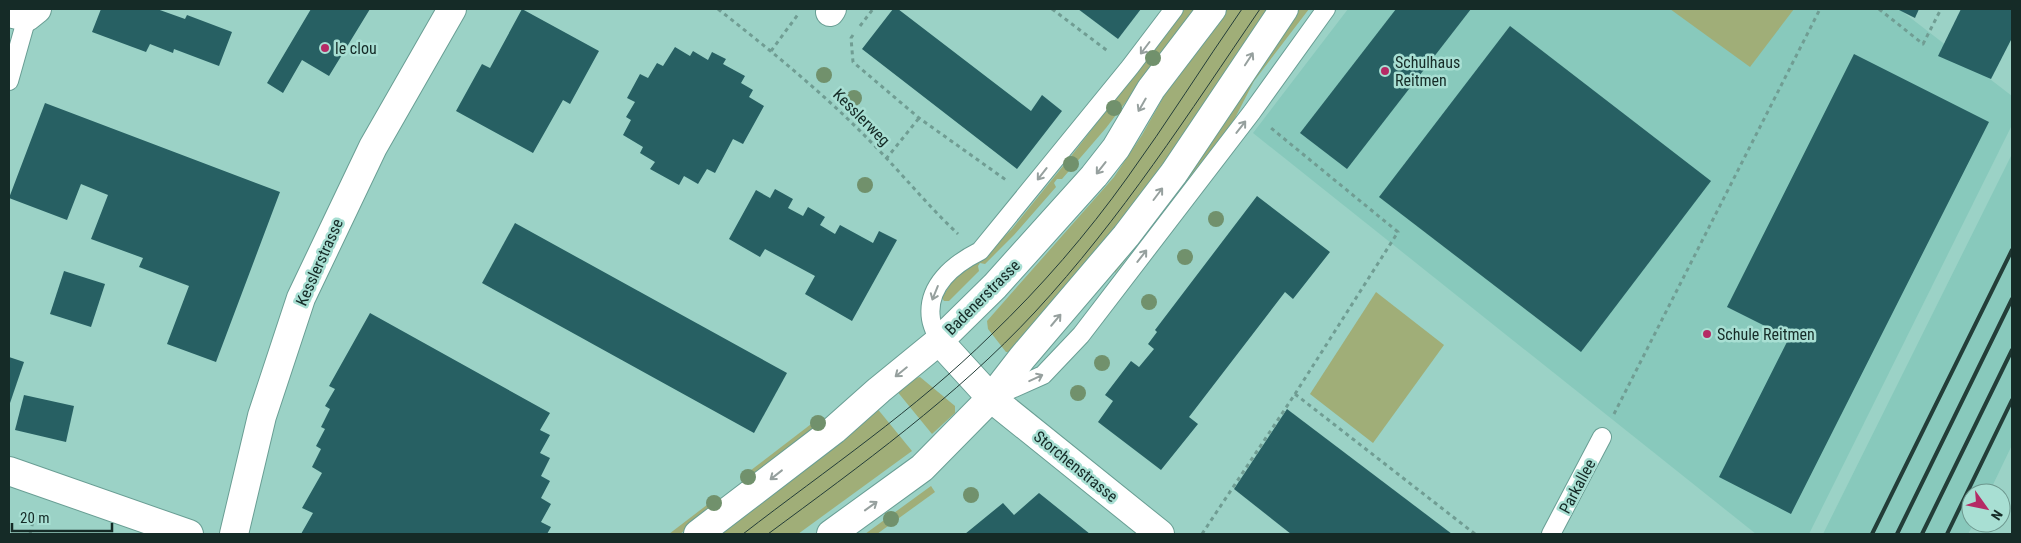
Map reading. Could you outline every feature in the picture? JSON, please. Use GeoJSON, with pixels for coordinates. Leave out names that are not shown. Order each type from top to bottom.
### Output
{"type":"FeatureCollection","features":[{"type":"Feature","properties":{"kind":"main road","name":"Kesslerstrasse"},"geometry":{"type":"LineString","coordinates":[[234,534],[262,416],[301,298],[373,147],[452,9]]}},
{"type":"Feature","properties":{"kind":"main road","name":"Badenerstrasse"},"geometry":{"type":"LineString","coordinates":[[698,534],[834,430],[878,390],[939,341],[995,286],[1094,176],[1116,148],[1151,90],[1212,9]]}},
{"type":"Feature","properties":{"kind":"main road"},"geometry":{"type":"LineString","coordinates":[[831,534],[922,468],[991,398],[1132,228],[1174,172],[1284,9]]}},
{"type":"Feature","properties":{"kind":"main road","name":"Storchenstrasse"},"geometry":{"type":"LineString","coordinates":[[939,341],[991,398],[1160,534]]}},
{"type":"Feature","properties":{"kind":"main road"},"geometry":{"type":"LineString","coordinates":[[9,471],[189,534]]}},
{"type":"Feature","properties":{"kind":"lane"},"geometry":{"type":"LineString","coordinates":[[939,341],[931,318],[932,296],[948,272],[963,260],[980,251],[1130,67],[1174,9]]}},
{"type":"Feature","properties":{"kind":"lane"},"geometry":{"type":"LineString","coordinates":[[991,398],[1044,375],[1081,335],[1252,112],[1326,9]]}},
{"type":"Feature","properties":{"kind":"lane"},"geometry":{"type":"LineString","coordinates":[[9,81],[24,13]]}},
{"type":"Feature","properties":{"kind":"lane","name":"Parkallee"},"geometry":{"type":"LineString","coordinates":[[1551,534],[1602,437]]}},
{"type":"Feature","properties":{"kind":"path","name":"Kesslerweg"},"geometry":{"type":"LineString","coordinates":[[718,9],[771,51],[827,100],[957,233],[980,251]]}},
{"type":"Feature","properties":{"kind":"path"},"geometry":{"type":"LineString","coordinates":[[771,51],[802,9]]}},
{"type":"Feature","properties":{"kind":"path"},"geometry":{"type":"LineString","coordinates":[[873,9],[851,38],[853,62],[919,118],[1026,194]]}},
{"type":"Feature","properties":{"kind":"path"},"geometry":{"type":"LineString","coordinates":[[1052,9],[1130,67]]}},
{"type":"Feature","properties":{"kind":"path"},"geometry":{"type":"LineString","coordinates":[[1602,437],[1820,9]]}},
{"type":"Feature","properties":{"kind":"path"},"geometry":{"type":"LineString","coordinates":[[1880,9],[1923,44],[1941,9]]}},
{"type":"Feature","properties":{"kind":"path"},"geometry":{"type":"LineString","coordinates":[[1202,534],[1295,394],[1398,232],[1252,112]]}},
{"type":"Feature","properties":{"kind":"path"},"geometry":{"type":"LineString","coordinates":[[886,159],[919,118]]}},
{"type":"Feature","properties":{"kind":"path"},"geometry":{"type":"LineString","coordinates":[[1295,394],[1475,534]]}},
{"type":"Feature","properties":{"kind":"shaded area","name":"Schule Reitmen"},"geometry":{"type":"Polygon","coordinates":[[[1348,9],[1899,9],[2012,96],[2012,125],[1809,534],[1756,534],[1253,133],[1348,9]]]}},
{"type":"Feature","properties":{"kind":"shaded area"},"geometry":{"type":"Polygon","coordinates":[[[2012,154],[2012,445],[1994,483],[1961,483],[1961,533],[1968,534],[1823,534],[2012,154]]]}},
{"type":"Feature","properties":{"kind":"green space"},"geometry":{"type":"Polygon","coordinates":[[[1185,9],[1197,9],[1106,128],[1062,179],[1057,179],[1054,183],[1056,187],[1014,235],[985,264],[980,263],[978,266],[979,271],[949,301],[944,301],[942,298],[951,283],[981,259],[1012,229],[1185,9]]]}},
{"type":"Feature","properties":{"kind":"green space"},"geometry":{"type":"Polygon","coordinates":[[[1226,9],[1271,9],[1132,211],[1011,352],[1006,352],[988,329],[987,321],[1114,177],[1142,135],[1173,80],[1226,9]]]}},
{"type":"Feature","properties":{"kind":"green space"},"geometry":{"type":"Polygon","coordinates":[[[1299,9],[1309,9],[1254,81],[1234,120],[1115,273],[1115,271],[1299,9]]]}},
{"type":"Feature","properties":{"kind":"green space"},"geometry":{"type":"Polygon","coordinates":[[[1670,9],[1794,9],[1750,67],[1670,9]]]}},
{"type":"Feature","properties":{"kind":"green space"},"geometry":{"type":"Polygon","coordinates":[[[1376,292],[1444,345],[1373,443],[1310,394],[1376,292]]]}},
{"type":"Feature","properties":{"kind":"green space"},"geometry":{"type":"Polygon","coordinates":[[[920,377],[955,406],[955,413],[932,434],[896,390],[913,379],[920,377]]]}},
{"type":"Feature","properties":{"kind":"green space"},"geometry":{"type":"Polygon","coordinates":[[[876,407],[912,451],[798,534],[719,534],[876,407]]]}},
{"type":"Feature","properties":{"kind":"green space"},"geometry":{"type":"Polygon","coordinates":[[[819,418],[823,424],[747,483],[742,477],[819,418]]]}},
{"type":"Feature","properties":{"kind":"green space"},"geometry":{"type":"Polygon","coordinates":[[[931,486],[935,492],[877,534],[865,534],[931,486]]]}},
{"type":"Feature","properties":{"kind":"green space"},"geometry":{"type":"Polygon","coordinates":[[[716,498],[720,503],[680,534],[669,534],[716,498]]]}},
{"type":"Feature","properties":{"kind":"building"},"geometry":{"type":"Polygon","coordinates":[[[101,9],[157,9],[185,19],[187,15],[232,32],[219,66],[174,49],[173,53],[150,44],[146,52],[92,32],[101,9]]]}},
{"type":"Feature","properties":{"kind":"building"},"geometry":{"type":"Polygon","coordinates":[[[311,9],[370,9],[329,76],[302,60],[283,93],[267,83],[311,9]]]}},
{"type":"Feature","properties":{"kind":"building"},"geometry":{"type":"Polygon","coordinates":[[[522,9],[599,51],[570,104],[563,100],[533,153],[456,111],[482,64],[490,68],[522,9]]]}},
{"type":"Feature","properties":{"kind":"building"},"geometry":{"type":"Polygon","coordinates":[[[893,9],[898,9],[1031,111],[1042,95],[1062,111],[1017,169],[862,49],[893,9]]]}},
{"type":"Feature","properties":{"kind":"building"},"geometry":{"type":"Polygon","coordinates":[[[1078,9],[1141,9],[1118,39],[1078,9]]]}},
{"type":"Feature","properties":{"kind":"building","name":"Schulhaus Reitmen"},"geometry":{"type":"Polygon","coordinates":[[[1396,9],[1471,9],[1347,169],[1300,133],[1396,9]]]}},
{"type":"Feature","properties":{"kind":"building"},"geometry":{"type":"Polygon","coordinates":[[[1897,9],[1919,9],[1915,18],[1897,9]]]}},
{"type":"Feature","properties":{"kind":"building"},"geometry":{"type":"Polygon","coordinates":[[[1961,9],[2012,9],[2012,38],[1991,79],[1938,56],[1961,9]]]}},
{"type":"Feature","properties":{"kind":"building"},"geometry":{"type":"Polygon","coordinates":[[[1510,26],[1711,181],[1581,352],[1379,197],[1510,26]]]}},
{"type":"Feature","properties":{"kind":"building"},"geometry":{"type":"Polygon","coordinates":[[[675,47],[690,56],[693,51],[708,60],[712,52],[726,59],[723,64],[745,76],[741,83],[753,90],[749,97],[764,106],[743,144],[733,139],[715,173],[707,169],[698,184],[684,176],[679,185],[650,169],[655,162],[640,153],[643,147],[623,135],[631,120],[626,117],[635,102],[627,98],[640,74],[648,78],[657,63],[663,66],[675,47]]]}},
{"type":"Feature","properties":{"kind":"building"},"geometry":{"type":"Polygon","coordinates":[[[1854,54],[1989,122],[1791,514],[1719,477],[1789,338],[1727,307],[1854,54]]]}},
{"type":"Feature","properties":{"kind":"building"},"geometry":{"type":"Polygon","coordinates":[[[45,103],[280,192],[216,362],[167,344],[189,286],[139,267],[143,258],[91,239],[108,195],[81,184],[67,220],[9,198],[45,103]]]}},
{"type":"Feature","properties":{"kind":"building"},"geometry":{"type":"Polygon","coordinates":[[[775,189],[793,199],[788,208],[803,216],[808,207],[825,217],[820,225],[835,234],[840,225],[873,243],[879,231],[897,240],[852,321],[805,294],[815,276],[765,249],[760,257],[729,239],[756,190],[770,198],[775,189]]]}},
{"type":"Feature","properties":{"kind":"building"},"geometry":{"type":"Polygon","coordinates":[[[1257,196],[1330,252],[1293,299],[1285,292],[1189,417],[1198,424],[1161,470],[1098,422],[1113,401],[1105,395],[1131,361],[1139,367],[1154,349],[1148,344],[1157,332],[1155,330],[1257,196]]]}},
{"type":"Feature","properties":{"kind":"building"},"geometry":{"type":"Polygon","coordinates":[[[515,223],[787,373],[754,433],[482,283],[515,223]]]}},
{"type":"Feature","properties":{"kind":"building"},"geometry":{"type":"Polygon","coordinates":[[[64,271],[105,284],[91,327],[50,314],[64,271]]]}},
{"type":"Feature","properties":{"kind":"building"},"geometry":{"type":"Polygon","coordinates":[[[370,313],[550,413],[540,430],[550,435],[540,453],[550,458],[541,476],[550,481],[541,498],[551,504],[541,522],[551,527],[547,534],[301,534],[313,513],[302,508],[322,473],[312,467],[321,449],[316,446],[325,429],[321,427],[330,409],[325,406],[335,389],[329,386],[370,313]]]}},
{"type":"Feature","properties":{"kind":"building"},"geometry":{"type":"Polygon","coordinates":[[[9,357],[24,362],[9,406],[9,357]]]}},
{"type":"Feature","properties":{"kind":"building"},"geometry":{"type":"Polygon","coordinates":[[[24,395],[74,406],[66,442],[15,430],[24,395]]]}},
{"type":"Feature","properties":{"kind":"building"},"geometry":{"type":"Polygon","coordinates":[[[1287,409],[1452,534],[1291,534],[1234,489],[1287,409]]]}},
{"type":"Feature","properties":{"kind":"building"},"geometry":{"type":"Polygon","coordinates":[[[1039,493],[1090,534],[965,534],[1003,503],[1014,515],[1039,493]]]}},
{"type":"Feature","properties":{"kind":"tram line"},"geometry":{"type":"LineString","coordinates":[[743,534],[932,389],[1028,298],[1080,240],[1112,199],[1242,9]]}},
{"type":"Feature","properties":{"kind":"tram line"},"geometry":{"type":"LineString","coordinates":[[768,534],[907,429],[973,373],[1035,312],[1066,277],[1125,203],[1260,9]]}},
{"type":"Feature","properties":{"kind":"railway"},"geometry":{"type":"LineString","coordinates":[[1872,534],[2012,250]]}},
{"type":"Feature","properties":{"kind":"railway"},"geometry":{"type":"LineString","coordinates":[[1897,534],[2012,299]]}},
{"type":"Feature","properties":{"kind":"railway"},"geometry":{"type":"LineString","coordinates":[[1922,534],[2012,350]]}},
{"type":"Feature","properties":{"kind":"railway"},"geometry":{"type":"LineString","coordinates":[[1947,534],[2012,400]]}},
{"type":"Feature","properties":{"kind":"place","name":"le clou"},"geometry":{"type":"Point","coordinates":[325,48]}},
{"type":"Feature","properties":{"kind":"place","name":"Schulhaus Reitmen"},"geometry":{"type":"Point","coordinates":[1385,71]}},
{"type":"Feature","properties":{"kind":"place","name":"Schule Reitmen"},"geometry":{"type":"Point","coordinates":[1707,334]}}]}
